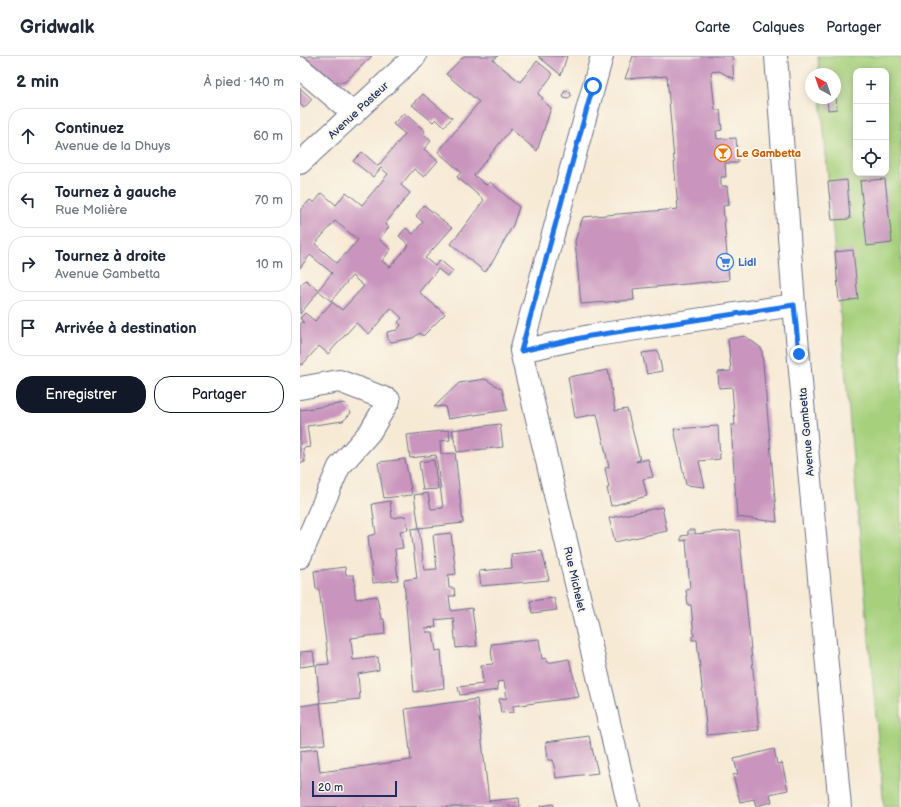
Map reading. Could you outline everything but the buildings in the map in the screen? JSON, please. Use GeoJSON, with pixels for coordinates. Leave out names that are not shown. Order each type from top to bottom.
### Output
{"type":"FeatureCollection","features":[{"type":"Feature","properties":{"kind":"street","name":"Avenue Pasteur"},"geometry":{"type":"LineString","coordinates":[[300,163],[415,56]]}},
{"type":"Feature","properties":{"kind":"street"},"geometry":{"type":"LineString","coordinates":[[602,56],[521,351],[590,336],[794,305]]}},
{"type":"Feature","properties":{"kind":"street","name":"Avenue Gambetta"},"geometry":{"type":"LineString","coordinates":[[776,56],[794,305],[840,807]]}},
{"type":"Feature","properties":{"kind":"street"},"geometry":{"type":"LineString","coordinates":[[300,68],[354,114]]}},
{"type":"Feature","properties":{"kind":"street","name":"Rue Michelet"},"geometry":{"type":"LineString","coordinates":[[521,351],[629,807]]}},
{"type":"Feature","properties":{"kind":"street"},"geometry":{"type":"LineString","coordinates":[[300,388],[339,382],[389,400],[370,432],[339,466],[300,557]]}},
{"type":"Feature","properties":{"kind":"green space"},"geometry":{"type":"Polygon","coordinates":[[[818,56],[901,56],[901,807],[884,807],[822,104],[841,104],[841,68],[819,68],[818,56]]]}},
{"type":"Feature","properties":{"kind":"place","name":"Le Gambetta"},"geometry":{"type":"Point","coordinates":[723,153]}},
{"type":"Feature","properties":{"kind":"place","name":"Lidl"},"geometry":{"type":"Point","coordinates":[725,262]}},
{"type":"Feature","properties":{"kind":"route"},"geometry":{"type":"LineString","coordinates":[[593,86],[521,351],[590,336],[794,305],[799,354]]}}]}
